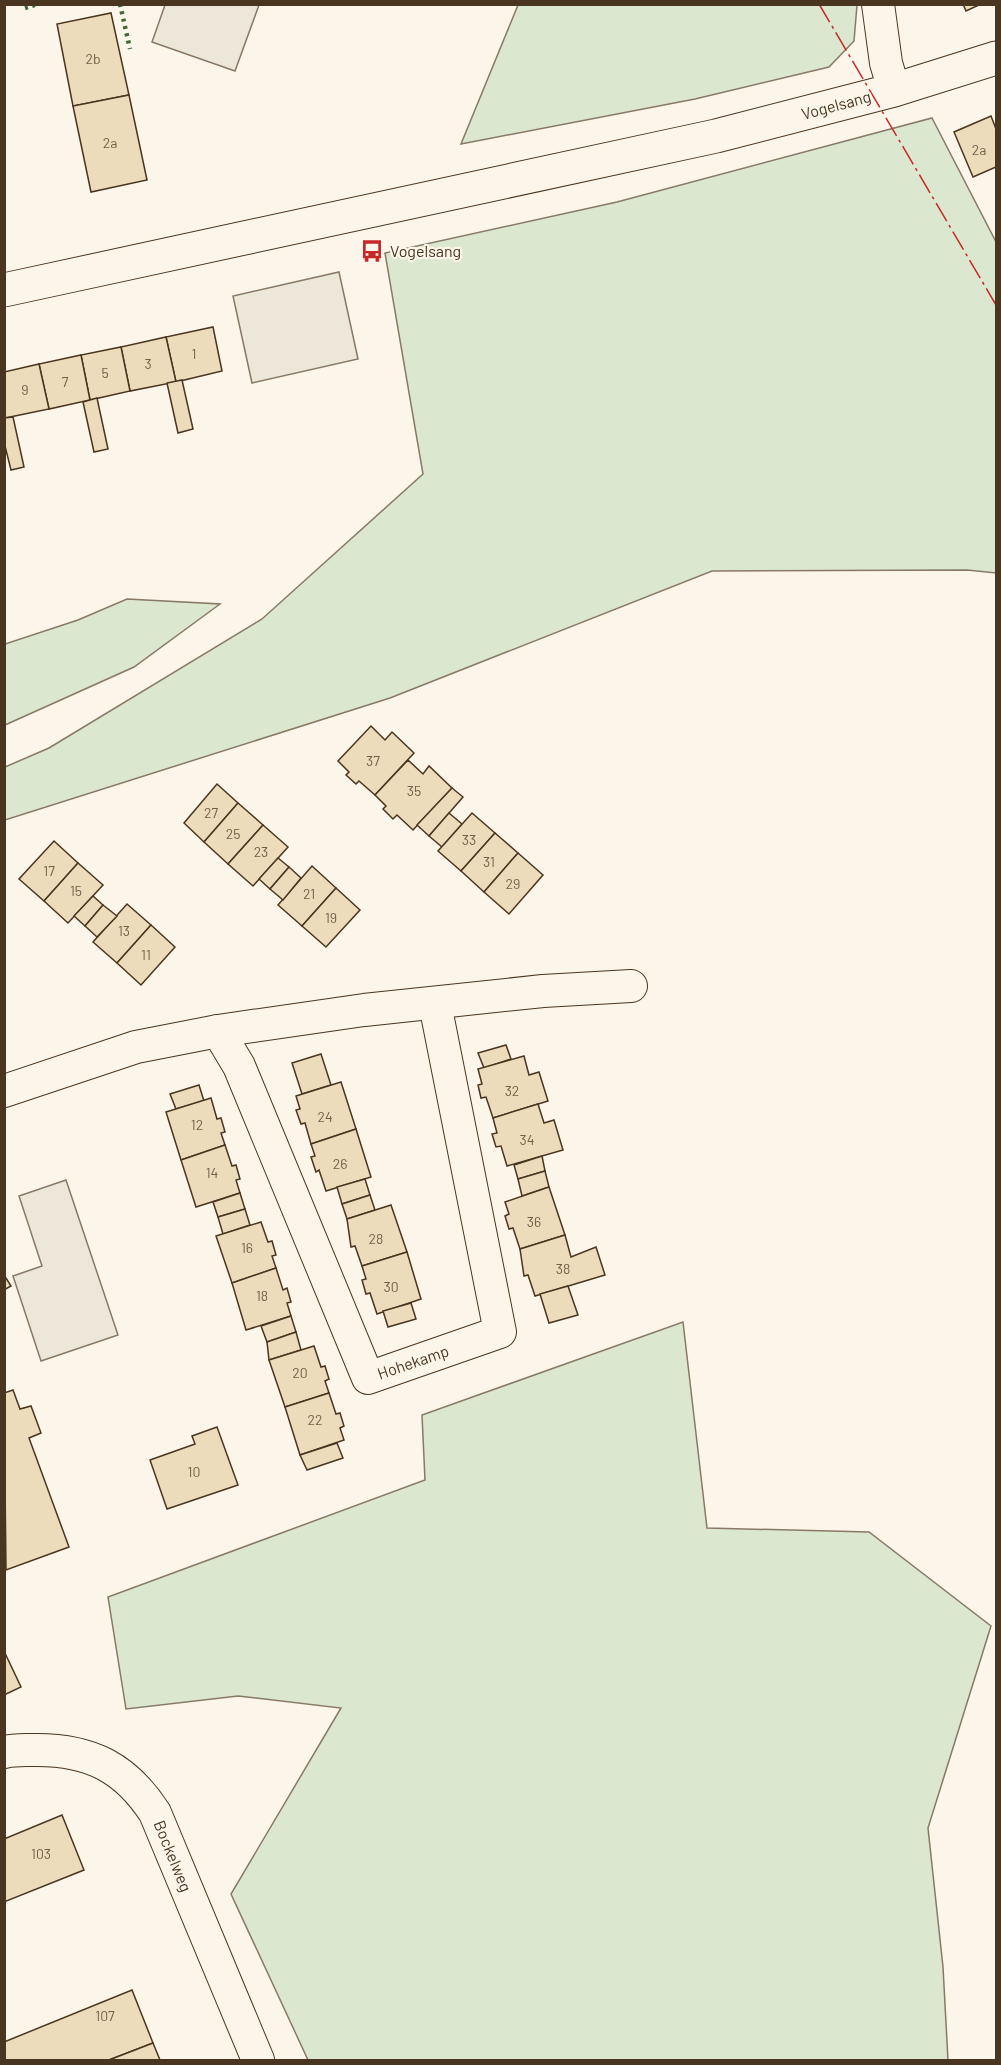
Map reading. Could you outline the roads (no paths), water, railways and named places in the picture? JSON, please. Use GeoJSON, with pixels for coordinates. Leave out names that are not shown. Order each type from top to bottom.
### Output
{"type":"FeatureCollection","features":[{"type":"Feature","properties":{"kind":"street"},"geometry":{"type":"LineString","coordinates":[[878,4],[886,63],[894,90]]}},
{"type":"Feature","properties":{"kind":"street","name":"Vogelsang"},"geometry":{"type":"LineString","coordinates":[[4,290],[716,136],[894,90],[996,58]]}},
{"type":"Feature","properties":{"kind":"street"},"geometry":{"type":"LineString","coordinates":[[4,1090],[136,1047],[218,1031],[364,1010],[543,991],[631,986]]}},
{"type":"Feature","properties":{"kind":"street","name":"Hohekamp"},"geometry":{"type":"LineString","coordinates":[[218,1031],[239,1066],[368,1378],[500,1332],[435,1004]]}},
{"type":"Feature","properties":{"kind":"street","name":"Bockelweg"},"geometry":{"type":"LineString","coordinates":[[4,1752],[66,1750],[118,1771],[140,1790],[155,1813],[258,2061]]}},
{"type":"Feature","properties":{"kind":"place","name":"Vogelsang"},"geometry":{"type":"Point","coordinates":[372,251]}}]}
